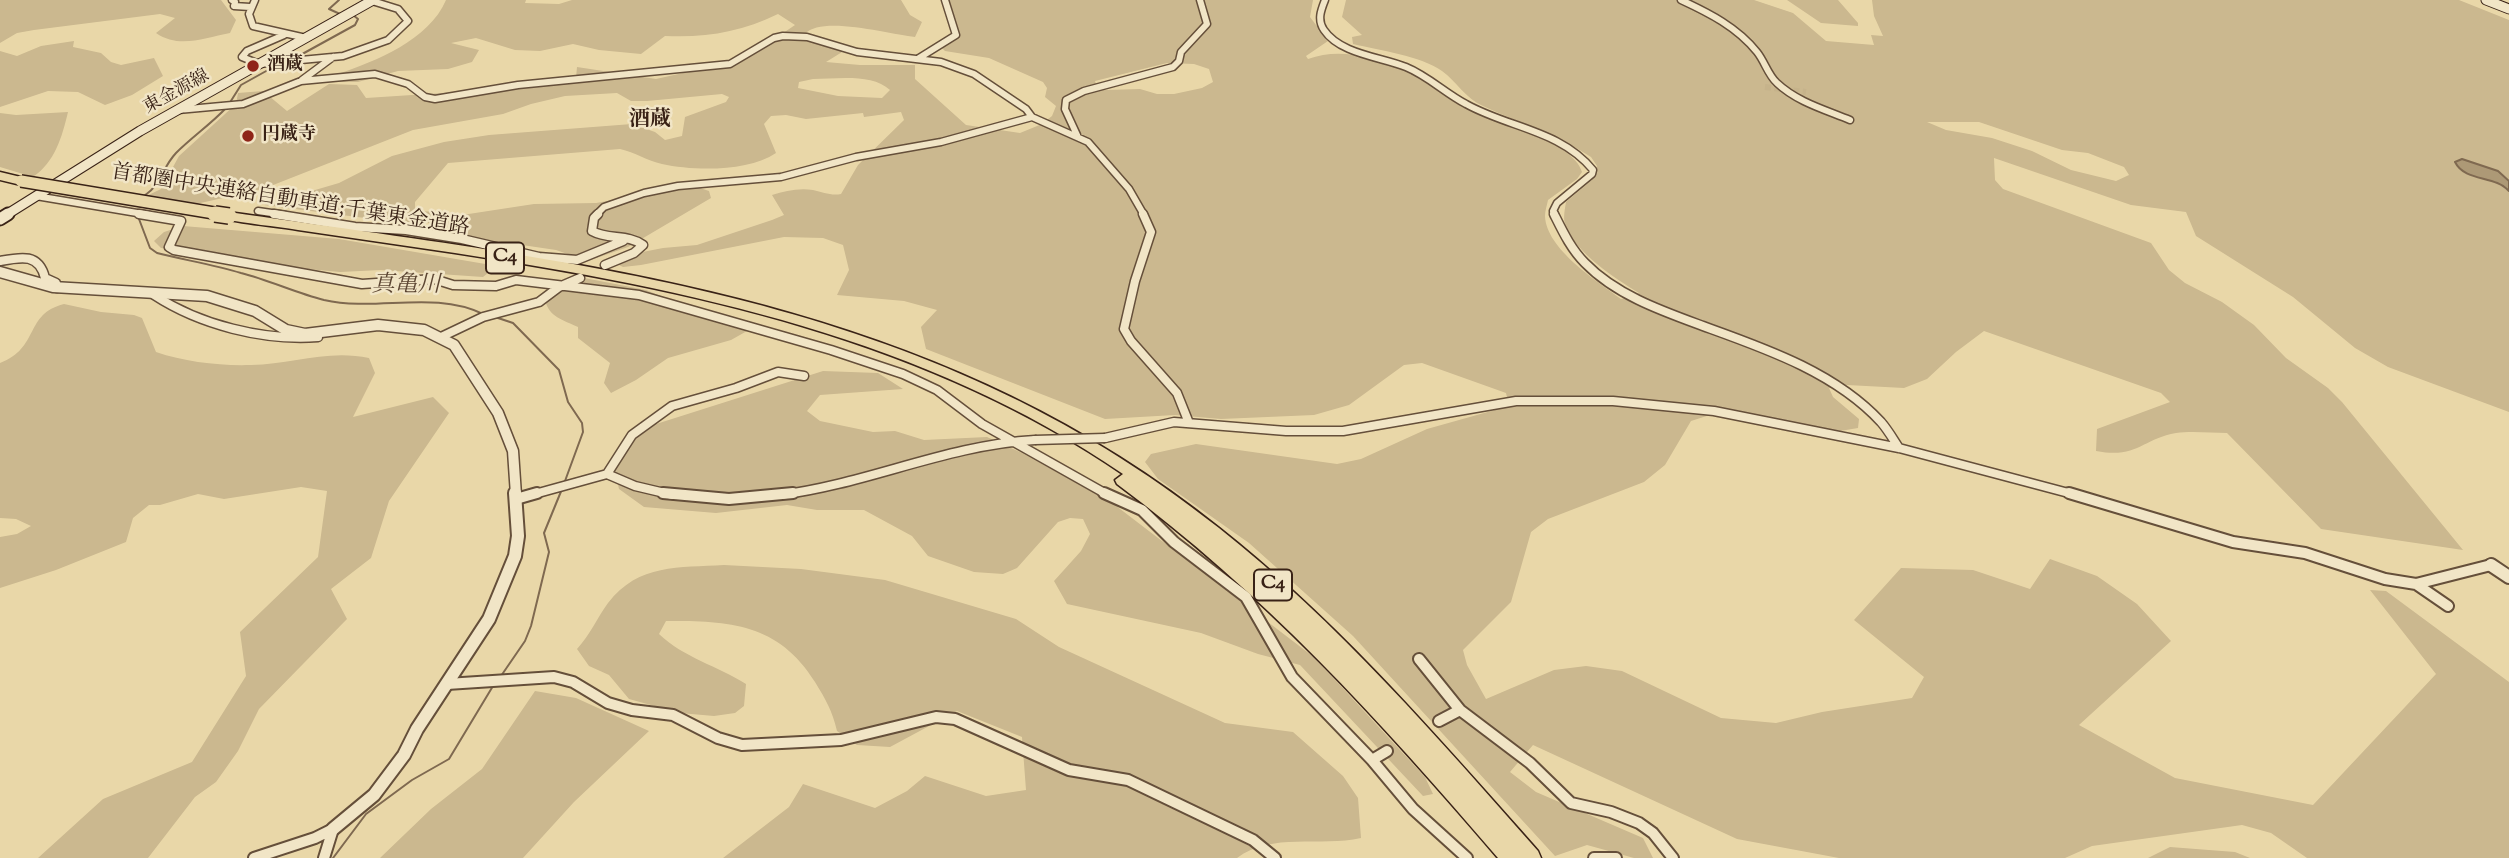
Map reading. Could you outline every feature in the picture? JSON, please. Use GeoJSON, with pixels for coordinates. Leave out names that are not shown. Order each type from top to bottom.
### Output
{"type":"FeatureCollection","features":[{"type":"Feature","properties":{"kind":"highway","name":"首都圏中央連絡自動車道;千葉東金道路"},"geometry":{"type":"LineString","coordinates":[[0,176],[593,272],[820,325],[892,350],[992,393],[1062,429],[1160,492],[1244,558],[1293,602],[1382,692],[1531,858]]}},
{"type":"Feature","properties":{"kind":"highway","name":"首都圏中央連絡自動車道;千葉東金道路"},"geometry":{"type":"LineString","coordinates":[[778,314],[848,339],[954,385],[1052,436],[1149,498],[1233,565],[1280,608],[1370,700],[1511,858]]}},
{"type":"Feature","properties":{"kind":"main road","name":"東金源線"},"geometry":{"type":"LineString","coordinates":[[0,219],[178,110],[372,0]]}},
{"type":"Feature","properties":{"kind":"main road"},"geometry":{"type":"LineString","coordinates":[[2486,0],[2509,9]]}},
{"type":"Feature","properties":{"kind":"street"},"geometry":{"type":"LineString","coordinates":[[232,0],[235,2],[234,6],[250,7]]}},
{"type":"Feature","properties":{"kind":"street"},"geometry":{"type":"LineString","coordinates":[[255,0],[250,7],[249,20],[253,26],[306,38]]}},
{"type":"Feature","properties":{"kind":"street"},"geometry":{"type":"LineString","coordinates":[[285,35],[243,53],[242,57],[259,64],[333,57],[366,49],[388,40],[408,21],[393,7],[372,0]]}},
{"type":"Feature","properties":{"kind":"street"},"geometry":{"type":"LineString","coordinates":[[919,58],[956,35],[945,0]]}},
{"type":"Feature","properties":{"kind":"street"},"geometry":{"type":"LineString","coordinates":[[1077,135],[1065,109],[1066,100],[1084,91],[1173,67],[1179,61],[1181,52],[1207,26],[1200,0]]}},
{"type":"Feature","properties":{"kind":"street"},"geometry":{"type":"LineString","coordinates":[[1325,0],[1319,14],[1320,22],[1329,34],[1347,49],[1411,69],[1464,103],[1539,133],[1586,159],[1593,170],[1592,174],[1558,203],[1553,211],[1572,248],[1616,288],[1664,314],[1749,343],[1836,387],[1881,422],[1899,448]]}},
{"type":"Feature","properties":{"kind":"street"},"geometry":{"type":"LineString","coordinates":[[1681,0],[1738,33],[1753,46],[1769,66],[1771,77],[1782,88],[1850,120]]}},
{"type":"Feature","properties":{"kind":"street"},"geometry":{"type":"LineString","coordinates":[[301,81],[375,74],[400,81],[425,97],[435,99],[517,85],[730,64],[774,38],[791,36],[818,39],[856,52],[952,64],[974,74],[1026,109],[1032,117],[1077,135],[1124,181],[1150,225],[1151,232],[1135,281],[1124,329],[1131,341],[1177,393],[1189,423]]}},
{"type":"Feature","properties":{"kind":"street"},"geometry":{"type":"LineString","coordinates":[[178,110],[248,103],[301,81],[333,57]]}},
{"type":"Feature","properties":{"kind":"street"},"geometry":{"type":"LineString","coordinates":[[605,265],[634,253],[643,245],[636,239],[599,236],[591,227],[604,207],[623,198],[678,186],[781,177],[856,157],[941,142],[1032,117]]}},
{"type":"Feature","properties":{"kind":"street"},"geometry":{"type":"LineString","coordinates":[[58,183],[150,200],[134,212]]}},
{"type":"Feature","properties":{"kind":"street"},"geometry":{"type":"LineString","coordinates":[[36,196],[181,221],[169,247],[196,255],[362,284],[434,279],[453,285],[496,285],[516,280],[559,288],[639,295],[900,373],[937,390],[982,424],[1093,488],[1142,510],[1174,542],[1246,597],[1292,677],[1372,760],[1413,809],[1466,858]]}},
{"type":"Feature","properties":{"kind":"street"},"geometry":{"type":"LineString","coordinates":[[258,211],[355,228],[406,230],[462,239],[539,257],[577,260],[624,240]]}},
{"type":"Feature","properties":{"kind":"street"},"geometry":{"type":"LineString","coordinates":[[0,261],[28,258],[38,260],[44,266],[45,278],[56,283],[57,288]]}},
{"type":"Feature","properties":{"kind":"street"},"geometry":{"type":"LineString","coordinates":[[0,272],[57,288],[207,296],[255,311],[286,330],[305,334],[388,325],[424,330],[454,345],[498,413],[513,451],[518,536],[515,556],[489,619],[389,778],[374,795],[333,830],[254,858]]}},
{"type":"Feature","properties":{"kind":"street"},"geometry":{"type":"LineString","coordinates":[[441,338],[483,317],[540,302],[559,288],[580,278]]}},
{"type":"Feature","properties":{"kind":"street"},"geometry":{"type":"LineString","coordinates":[[154,295],[164,303],[199,318],[240,330],[299,340],[338,331]]}},
{"type":"Feature","properties":{"kind":"street"},"geometry":{"type":"LineString","coordinates":[[607,474],[632,435],[653,417],[672,406],[737,388],[778,372],[804,376]]}},
{"type":"Feature","properties":{"kind":"street"},"geometry":{"type":"LineString","coordinates":[[516,499],[607,474],[625,483],[677,495],[725,499],[756,497],[850,481],[963,447],[1013,440],[1105,438],[1157,424],[1189,423],[1286,431],[1343,431],[1516,401],[1613,401],[1714,411],[1899,448],[2106,503],[2233,542],[2305,553],[2385,579],[2416,584],[2491,565],[2509,577]]}},
{"type":"Feature","properties":{"kind":"street"},"geometry":{"type":"LineString","coordinates":[[2416,584],[2448,606]]}},
{"type":"Feature","properties":{"kind":"street"},"geometry":{"type":"LineString","coordinates":[[1419,659],[1460,710],[1530,762],[1570,803],[1630,818],[1653,833],[1673,858]]}},
{"type":"Feature","properties":{"kind":"street"},"geometry":{"type":"LineString","coordinates":[[447,684],[554,677],[573,682],[608,703],[632,710],[673,715],[718,738],[742,745],[841,740],[936,718],[955,719],[1069,770],[1128,780],[1253,840],[1275,858]]}},
{"type":"Feature","properties":{"kind":"street"},"geometry":{"type":"LineString","coordinates":[[1439,721],[1460,710]]}},
{"type":"Feature","properties":{"kind":"street"},"geometry":{"type":"LineString","coordinates":[[1372,760],[1387,751]]}},
{"type":"Feature","properties":{"kind":"street"},"geometry":{"type":"LineString","coordinates":[[324,858],[333,830]]}},
{"type":"Feature","properties":{"kind":"street"},"geometry":{"type":"LineString","coordinates":[[1594,858],[1616,858]]}},
{"type":"Feature","properties":{"kind":"shaded area"},"geometry":{"type":"Polygon","coordinates":[[[0,0],[221,0],[236,20],[230,33],[192,41],[165,38],[156,33],[175,18],[160,14],[17,33],[0,43],[0,0]]]}},
{"type":"Feature","properties":{"kind":"shaded area"},"geometry":{"type":"Polygon","coordinates":[[[446,0],[526,0],[525,3],[559,4],[572,0],[901,0],[910,15],[922,22],[915,37],[841,26],[826,26],[805,34],[847,49],[826,62],[915,65],[915,79],[966,125],[1020,133],[1042,124],[1052,116],[1056,106],[1045,97],[1047,88],[1043,82],[989,58],[945,51],[940,46],[954,34],[956,21],[944,0],[1313,0],[1310,17],[1328,41],[1306,56],[1308,59],[1341,54],[1375,59],[1397,66],[1417,75],[1471,111],[1534,134],[1565,151],[1576,161],[1582,172],[1577,179],[1548,200],[1545,216],[1548,228],[1554,240],[1574,263],[1621,299],[1639,293],[1586,254],[1577,245],[1564,222],[1566,202],[1592,180],[1597,166],[1591,157],[1551,135],[1477,103],[1442,71],[1423,61],[1353,44],[1352,37],[1362,35],[1342,17],[1346,0],[1754,0],[1793,13],[1826,41],[1874,45],[1871,35],[1883,36],[1874,16],[1872,0],[2459,0],[2509,20],[2509,412],[2388,367],[2355,348],[2293,297],[2196,236],[2186,212],[2131,205],[1994,158],[1995,180],[2003,189],[2151,243],[2169,270],[2185,283],[2222,302],[2254,325],[2286,358],[2328,388],[2342,402],[2463,550],[2321,529],[2227,433],[2176,433],[2130,450],[2110,453],[2096,451],[2097,429],[2170,402],[2161,393],[1984,331],[1927,379],[1904,388],[1847,385],[1829,388],[1833,397],[1859,419],[1858,428],[1840,431],[1804,428],[1743,412],[1713,414],[1691,421],[1665,465],[1644,482],[1548,519],[1531,532],[1511,602],[1463,650],[1467,665],[1486,699],[1554,670],[1586,666],[1622,671],[1721,718],[1776,723],[1822,712],[1912,698],[1924,677],[1854,620],[1901,568],[1973,570],[2030,589],[2050,559],[2097,576],[2137,604],[2171,641],[2079,725],[2175,778],[2313,805],[2436,674],[2370,590],[2386,591],[2509,682],[2509,858],[2307,858],[2271,833],[2242,825],[2092,846],[2065,858],[1839,858],[1737,839],[1533,745],[1510,772],[1536,792],[1643,838],[1653,858],[1634,858],[1587,845],[1555,856],[1353,636],[1249,543],[1158,479],[1145,462],[1151,454],[1196,444],[1337,464],[1361,459],[1427,429],[1509,406],[1506,393],[1422,363],[1404,365],[1349,405],[1314,415],[1221,419],[1175,415],[1105,419],[926,349],[921,327],[937,310],[904,301],[837,295],[849,270],[843,245],[823,238],[784,237],[623,267],[607,259],[663,248],[697,245],[784,215],[772,195],[802,189],[841,194],[858,165],[904,120],[901,112],[864,117],[863,113],[806,119],[786,115],[771,116],[764,124],[776,153],[751,164],[736,167],[705,169],[675,166],[657,163],[620,149],[448,163],[415,202],[415,211],[442,212],[449,217],[534,204],[596,203],[677,189],[700,188],[709,191],[711,198],[628,247],[588,261],[556,250],[468,237],[423,221],[404,223],[264,205],[339,183],[392,156],[444,142],[489,135],[632,124],[655,132],[665,140],[682,136],[685,117],[726,102],[729,97],[722,94],[631,101],[617,93],[565,96],[503,114],[413,130],[263,189],[196,204],[167,207],[134,202],[161,189],[179,156],[236,104],[238,93],[263,91],[287,111],[329,84],[357,85],[366,98],[458,92],[576,78],[577,67],[656,79],[692,71],[719,69],[748,57],[795,25],[778,14],[723,32],[665,36],[641,54],[599,50],[573,44],[540,51],[515,50],[476,38],[451,43],[479,50],[472,62],[448,69],[398,71],[358,82],[335,82],[338,74],[369,63],[414,38],[438,14],[446,0]],[[1167,63],[1095,81],[1097,87],[1106,90],[1140,89],[1157,94],[1174,94],[1202,88],[1213,82],[1209,69],[1194,64],[1167,63]],[[853,78],[799,82],[798,88],[838,96],[882,98],[890,90],[874,81],[853,78]],[[1927,122],[1946,130],[1992,138],[2032,151],[2071,170],[2116,181],[2129,175],[2124,167],[2088,153],[2062,150],[1979,122],[1927,122]]]}},
{"type":"Feature","properties":{"kind":"shaded area"},"geometry":{"type":"Polygon","coordinates":[[[1787,0],[1838,0],[1858,26],[1821,23],[1787,0]]]}},
{"type":"Feature","properties":{"kind":"shaded area"},"geometry":{"type":"Polygon","coordinates":[[[74,41],[73,47],[101,53],[111,62],[121,65],[154,58],[163,76],[132,95],[105,105],[78,92],[48,91],[0,107],[0,51],[17,56],[41,46],[74,41]]]}},
{"type":"Feature","properties":{"kind":"shaded area"},"geometry":{"type":"Polygon","coordinates":[[[68,112],[56,148],[41,171],[33,177],[0,167],[0,113],[16,115],[68,112]]]}},
{"type":"Feature","properties":{"kind":"shaded area"},"geometry":{"type":"Polygon","coordinates":[[[2462,159],[2498,171],[2509,181],[2509,191],[2496,183],[2466,173],[2455,162],[2462,159]]]}},
{"type":"Feature","properties":{"kind":"shaded area"},"geometry":{"type":"Polygon","coordinates":[[[183,226],[339,239],[497,266],[483,277],[381,270],[340,272],[264,265],[161,248],[154,241],[164,232],[183,226]]]}},
{"type":"Feature","properties":{"kind":"shaded area"},"geometry":{"type":"Polygon","coordinates":[[[574,276],[646,290],[747,331],[731,340],[668,358],[611,393],[604,383],[610,363],[578,338],[578,327],[553,314],[545,300],[562,283],[574,276]]]}},
{"type":"Feature","properties":{"kind":"shaded area"},"geometry":{"type":"Polygon","coordinates":[[[64,304],[142,318],[156,352],[191,361],[251,365],[339,355],[369,358],[375,373],[353,417],[433,397],[449,413],[389,501],[371,558],[331,589],[347,619],[259,709],[238,751],[216,782],[195,797],[148,858],[38,858],[103,799],[192,762],[246,676],[240,632],[318,557],[327,491],[301,487],[224,499],[198,494],[160,505],[149,505],[133,518],[126,542],[56,570],[0,588],[0,537],[17,534],[31,526],[16,519],[0,518],[0,363],[13,357],[21,349],[43,315],[64,304]]]}},
{"type":"Feature","properties":{"kind":"shaded area"},"geometry":{"type":"Polygon","coordinates":[[[823,371],[878,373],[903,389],[820,395],[807,411],[820,421],[873,432],[895,431],[924,440],[987,437],[1111,502],[1315,658],[1425,777],[1433,794],[1423,796],[1300,665],[1258,654],[1201,633],[1067,604],[1054,581],[1081,551],[1090,534],[1083,519],[1070,518],[1058,522],[1017,568],[1003,574],[974,572],[928,556],[912,536],[864,510],[817,510],[787,505],[716,513],[644,507],[619,489],[613,463],[626,447],[653,425],[823,371]]]}},
{"type":"Feature","properties":{"kind":"shaded area"},"geometry":{"type":"Polygon","coordinates":[[[724,565],[801,569],[885,580],[1016,619],[1059,647],[1225,723],[1293,732],[1343,776],[1358,798],[1361,838],[1265,845],[1237,858],[723,858],[789,807],[803,784],[875,808],[907,791],[925,776],[986,796],[1026,790],[1022,737],[957,711],[890,747],[857,745],[837,731],[825,700],[801,662],[785,648],[751,629],[711,622],[666,621],[659,634],[690,656],[746,684],[744,706],[735,713],[714,716],[680,713],[629,699],[609,675],[589,666],[577,649],[608,603],[633,581],[661,570],[724,565]]]}},
{"type":"Feature","properties":{"kind":"shaded area"},"geometry":{"type":"Polygon","coordinates":[[[535,691],[576,698],[649,731],[574,802],[523,858],[380,858],[431,809],[482,769],[535,691]]]}},
{"type":"Feature","properties":{"kind":"shaded area"},"geometry":{"type":"Polygon","coordinates":[[[2170,847],[2235,852],[2250,858],[2148,858],[2170,847]]]}},
{"type":"Feature","properties":{"kind":"waterway","name":"真亀川"},"geometry":{"type":"LineString","coordinates":[[339,0],[329,9],[340,14]]}},
{"type":"Feature","properties":{"kind":"waterway","name":"真亀川"},"geometry":{"type":"LineString","coordinates":[[295,58],[355,25],[358,19],[353,15]]}},
{"type":"Feature","properties":{"kind":"waterway","name":"真亀川"},"geometry":{"type":"LineString","coordinates":[[229,104],[241,85],[277,65]]}},
{"type":"Feature","properties":{"kind":"waterway","name":"真亀川"},"geometry":{"type":"LineString","coordinates":[[144,196],[159,181],[176,153],[226,108]]}},
{"type":"Feature","properties":{"kind":"waterway","name":"真亀川"},"geometry":{"type":"LineString","coordinates":[[139,219],[150,248],[157,253],[220,267],[324,300],[364,304],[445,303],[483,314]]}},
{"type":"Feature","properties":{"kind":"waterway","name":"真亀川"},"geometry":{"type":"LineString","coordinates":[[495,317],[513,323],[559,370],[568,402],[582,423],[583,432],[565,481]]}},
{"type":"Feature","properties":{"kind":"waterway","name":"真亀川"},"geometry":{"type":"LineString","coordinates":[[501,676],[525,641],[531,626],[549,552],[544,533],[562,489]]}},
{"type":"Feature","properties":{"kind":"waterway","name":"真亀川"},"geometry":{"type":"LineString","coordinates":[[333,858],[366,814],[412,780],[449,759],[493,686]]}},
{"type":"Feature","properties":{"kind":"tunnel"},"geometry":{"type":"LineString","coordinates":[[1765,87],[1806,92]]}},
{"type":"Feature","properties":{"kind":"place","name":"酒蔵"},"geometry":{"type":"Point","coordinates":[253,66]}},
{"type":"Feature","properties":{"kind":"place","name":"円蔵寺"},"geometry":{"type":"Point","coordinates":[248,136]}},
{"type":"Feature","properties":{"kind":"district","name":"酒蔵"},"geometry":{"type":"Point","coordinates":[650,121]}}]}
